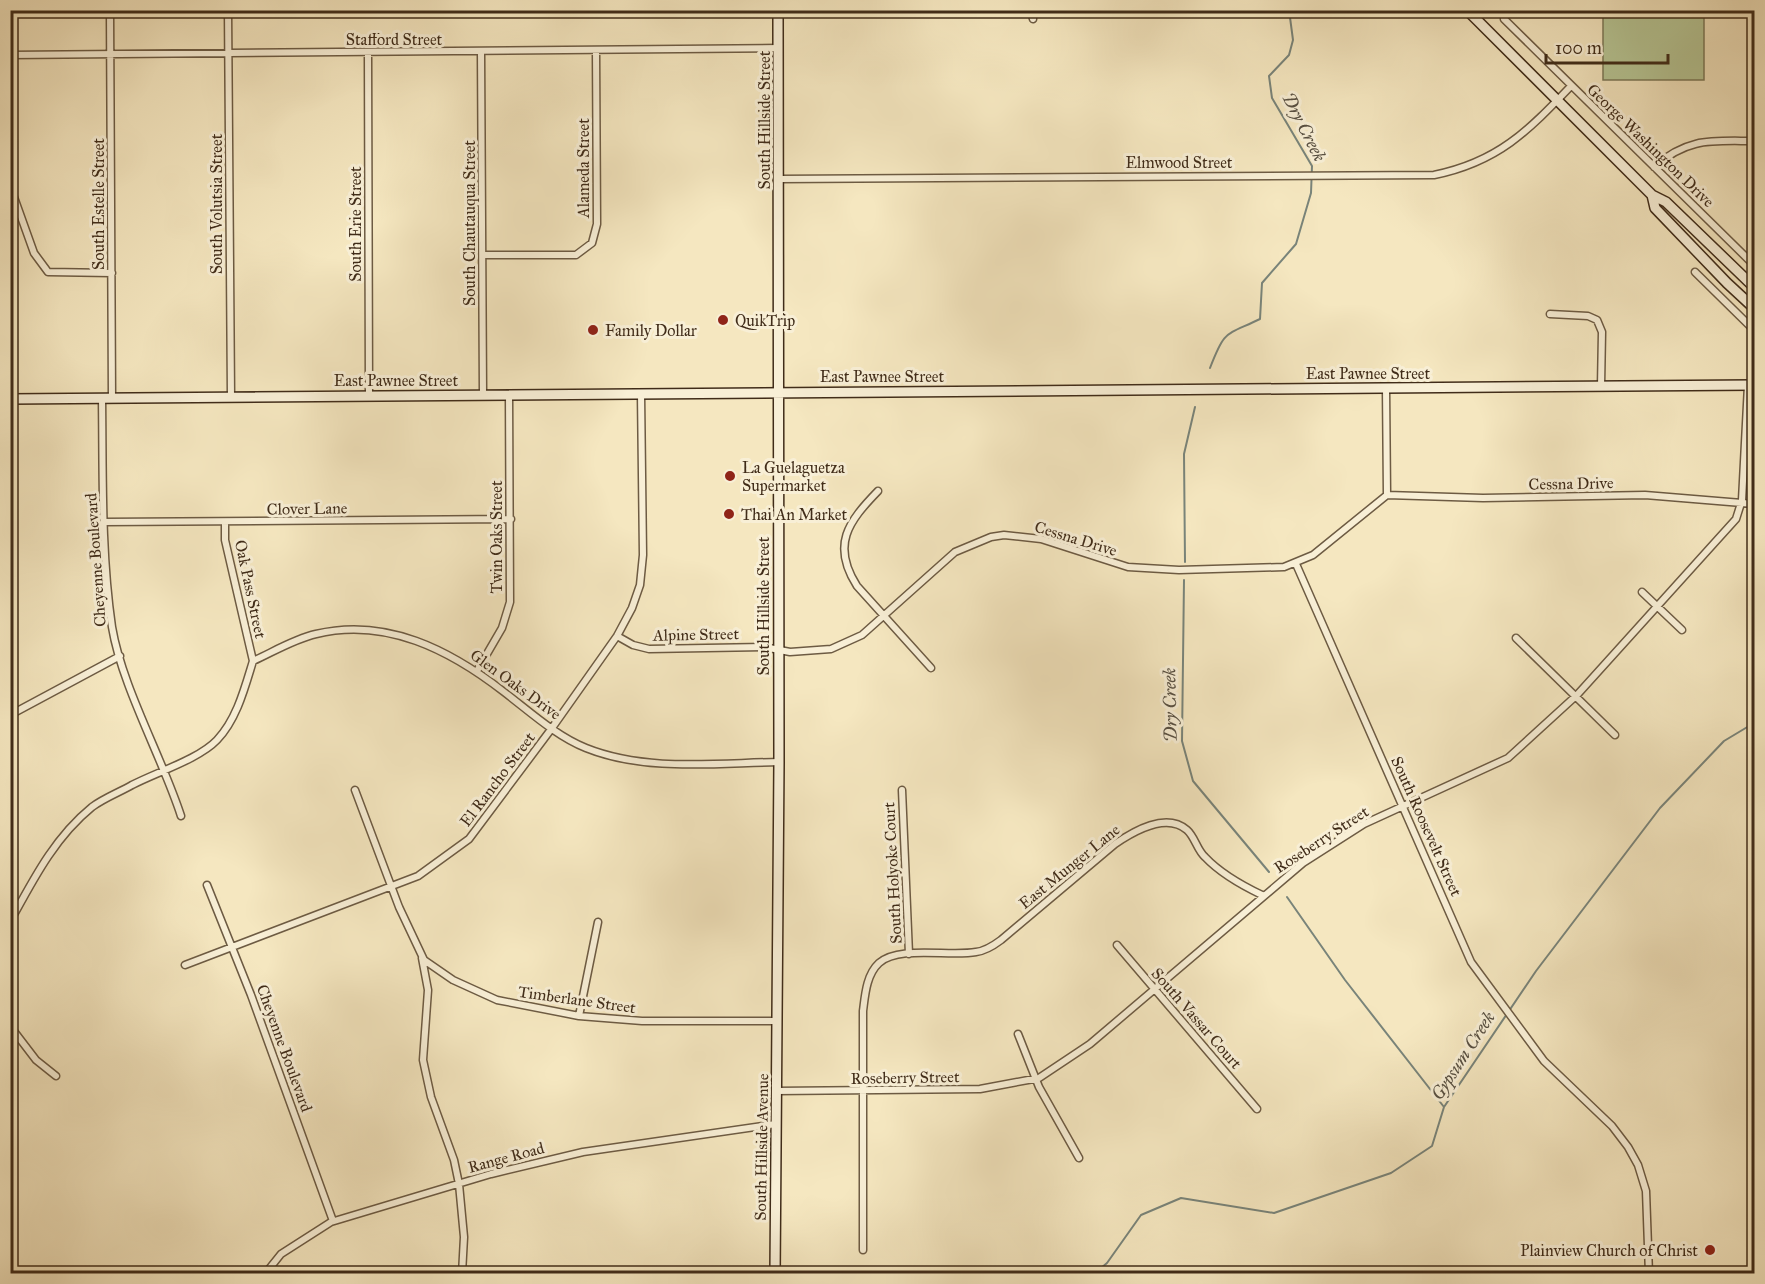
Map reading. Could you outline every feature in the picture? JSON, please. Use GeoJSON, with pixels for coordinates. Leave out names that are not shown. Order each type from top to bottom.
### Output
{"type":"FeatureCollection","features":[{"type":"Feature","properties":{"kind":"main road","name":"South Hillside Street"},"geometry":{"type":"LineString","coordinates":[[777,1021],[778,10]]}},
{"type":"Feature","properties":{"kind":"main road"},"geometry":{"type":"LineString","coordinates":[[1467,10],[1652,195],[1666,202],[1755,287]]}},
{"type":"Feature","properties":{"kind":"main road"},"geometry":{"type":"LineString","coordinates":[[1652,195],[1655,208],[1727,284],[1755,308]]}},
{"type":"Feature","properties":{"kind":"main road","name":"East Pawnee Street"},"geometry":{"type":"LineString","coordinates":[[10,399],[1751,385]]}},
{"type":"Feature","properties":{"kind":"main road","name":"South Hillside Avenue"},"geometry":{"type":"LineString","coordinates":[[775,1274],[777,1021]]}},
{"type":"Feature","properties":{"kind":"street","name":"South Estelle Street"},"geometry":{"type":"LineString","coordinates":[[107,398],[112,273],[110,10]]}},
{"type":"Feature","properties":{"kind":"street","name":"South Volutsia Street"},"geometry":{"type":"LineString","coordinates":[[228,10],[231,396]]}},
{"type":"Feature","properties":{"kind":"street"},"geometry":{"type":"LineString","coordinates":[[1031,10],[1033,19]]}},
{"type":"Feature","properties":{"kind":"street","name":"George Washington Drive"},"geometry":{"type":"LineString","coordinates":[[1504,19],[1755,265]]}},
{"type":"Feature","properties":{"kind":"street","name":"Stafford Street"},"geometry":{"type":"LineString","coordinates":[[10,55],[779,48]]}},
{"type":"Feature","properties":{"kind":"street","name":"Alameda Street"},"geometry":{"type":"LineString","coordinates":[[483,255],[576,255],[592,243],[597,224],[596,50]]}},
{"type":"Feature","properties":{"kind":"street","name":"South Chautauqua Street"},"geometry":{"type":"LineString","coordinates":[[481,51],[483,394]]}},
{"type":"Feature","properties":{"kind":"street","name":"South Erie Street"},"geometry":{"type":"LineString","coordinates":[[368,52],[369,395]]}},
{"type":"Feature","properties":{"kind":"street","name":"Elmwood Street"},"geometry":{"type":"LineString","coordinates":[[779,178],[1434,175],[1462,169],[1491,157],[1516,141],[1571,86]]}},
{"type":"Feature","properties":{"kind":"street"},"geometry":{"type":"LineString","coordinates":[[1654,167],[1669,154],[1697,141],[1755,141]]}},
{"type":"Feature","properties":{"kind":"street"},"geometry":{"type":"LineString","coordinates":[[10,186],[34,253],[48,272],[112,273]]}},
{"type":"Feature","properties":{"kind":"street"},"geometry":{"type":"LineString","coordinates":[[1695,272],[1755,330]]}},
{"type":"Feature","properties":{"kind":"street"},"geometry":{"type":"LineString","coordinates":[[1550,314],[1588,316],[1598,320],[1602,332],[1601,386]]}},
{"type":"Feature","properties":{"kind":"street","name":"Roseberry Street"},"geometry":{"type":"LineString","coordinates":[[776,1091],[980,1089],[1036,1078],[1090,1044],[1262,895],[1303,863],[1364,824],[1508,758],[1576,695],[1736,519],[1742,503],[1751,385]]}},
{"type":"Feature","properties":{"kind":"street"},"geometry":{"type":"LineString","coordinates":[[1296,564],[1313,555],[1388,495],[1386,388]]}},
{"type":"Feature","properties":{"kind":"street","name":"Twin Oaks Street"},"geometry":{"type":"LineString","coordinates":[[477,671],[507,615],[510,602],[509,394]]}},
{"type":"Feature","properties":{"kind":"street","name":"El Rancho Street"},"geometry":{"type":"LineString","coordinates":[[185,965],[418,876],[469,839],[617,636],[634,601],[643,555],[641,394]]}},
{"type":"Feature","properties":{"kind":"street","name":"Cheyenne Boulevard"},"geometry":{"type":"LineString","coordinates":[[107,398],[104,522],[112,628],[120,656],[182,816]]}},
{"type":"Feature","properties":{"kind":"street"},"geometry":{"type":"LineString","coordinates":[[878,491],[854,515],[845,537],[843,556],[847,571],[857,586],[932,668]]}},
{"type":"Feature","properties":{"kind":"street","name":"Cessna Drive"},"geometry":{"type":"LineString","coordinates":[[1388,495],[1483,498],[1645,495],[1755,504]]}},
{"type":"Feature","properties":{"kind":"street","name":"Clover Lane"},"geometry":{"type":"LineString","coordinates":[[104,522],[511,519]]}},
{"type":"Feature","properties":{"kind":"street","name":"Oak Pass Street"},"geometry":{"type":"LineString","coordinates":[[225,522],[225,540],[253,661]]}},
{"type":"Feature","properties":{"kind":"street","name":"Cessna Drive"},"geometry":{"type":"LineString","coordinates":[[778,649],[816,652],[837,647],[862,635],[955,552],[983,540],[1004,535],[1041,539],[1102,561],[1142,569],[1262,568],[1296,564]]}},
{"type":"Feature","properties":{"kind":"street","name":"South Roosevelt Street"},"geometry":{"type":"LineString","coordinates":[[1296,564],[1471,962],[1551,1068],[1612,1126],[1638,1165],[1646,1191],[1649,1274]]}},
{"type":"Feature","properties":{"kind":"street"},"geometry":{"type":"LineString","coordinates":[[1642,592],[1682,630]]}},
{"type":"Feature","properties":{"kind":"street","name":"Glen Oaks Drive"},"geometry":{"type":"LineString","coordinates":[[253,661],[314,634],[357,631],[391,633],[414,638],[477,671],[552,728],[584,748],[626,761],[779,762]]}},
{"type":"Feature","properties":{"kind":"street","name":"Alpine Street"},"geometry":{"type":"LineString","coordinates":[[617,636],[633,645],[649,649],[756,647],[778,649]]}},
{"type":"Feature","properties":{"kind":"street"},"geometry":{"type":"LineString","coordinates":[[1516,638],[1615,735]]}},
{"type":"Feature","properties":{"kind":"street"},"geometry":{"type":"LineString","coordinates":[[10,715],[120,656]]}},
{"type":"Feature","properties":{"kind":"street"},"geometry":{"type":"LineString","coordinates":[[10,922],[43,862],[66,832],[94,806],[165,770],[217,740],[241,702],[253,661]]}},
{"type":"Feature","properties":{"kind":"street","name":"Timberlane Street"},"geometry":{"type":"LineString","coordinates":[[354,790],[390,886],[424,960],[439,972],[497,1000],[579,1016],[642,1021],[777,1021]]}},
{"type":"Feature","properties":{"kind":"street","name":"South Holyoke Court"},"geometry":{"type":"LineString","coordinates":[[902,790],[909,954]]}},
{"type":"Feature","properties":{"kind":"street","name":"East Munger Lane"},"geometry":{"type":"LineString","coordinates":[[863,1250],[863,1091],[866,987],[879,963],[899,955],[951,954],[986,950],[1115,844],[1135,831],[1157,824],[1173,822],[1188,831],[1203,855],[1224,874],[1262,895]]}},
{"type":"Feature","properties":{"kind":"street","name":"Cheyenne Boulevard"},"geometry":{"type":"LineString","coordinates":[[207,885],[232,946],[333,1221]]}},
{"type":"Feature","properties":{"kind":"street"},"geometry":{"type":"LineString","coordinates":[[579,1016],[598,922]]}},
{"type":"Feature","properties":{"kind":"street","name":"South Vassar Court"},"geometry":{"type":"LineString","coordinates":[[1117,945],[1257,1109]]}},
{"type":"Feature","properties":{"kind":"street"},"geometry":{"type":"LineString","coordinates":[[422,954],[428,990],[423,1060],[431,1097],[454,1160],[459,1184],[464,1237],[462,1274]]}},
{"type":"Feature","properties":{"kind":"street"},"geometry":{"type":"LineString","coordinates":[[10,1026],[36,1060],[56,1076]]}},
{"type":"Feature","properties":{"kind":"street"},"geometry":{"type":"LineString","coordinates":[[1018,1034],[1036,1078],[1079,1158]]}},
{"type":"Feature","properties":{"kind":"street","name":"Range Road"},"geometry":{"type":"LineString","coordinates":[[265,1274],[281,1254],[333,1221],[459,1184],[583,1152],[776,1124]]}},
{"type":"Feature","properties":{"kind":"green space"},"geometry":{"type":"Polygon","coordinates":[[[1603,11],[1704,11],[1704,80],[1603,80],[1603,11]]]}},
{"type":"Feature","properties":{"kind":"waterway","name":"Dry Creek"},"geometry":{"type":"LineString","coordinates":[[1210,368],[1219,346],[1228,335],[1260,319],[1262,283],[1296,244],[1311,193],[1312,166],[1272,98],[1269,76],[1289,55],[1293,40],[1289,10]]}},
{"type":"Feature","properties":{"kind":"waterway","name":"Dry Creek"},"geometry":{"type":"LineString","coordinates":[[1185,562],[1184,454],[1195,407]]}},
{"type":"Feature","properties":{"kind":"waterway","name":"Dry Creek"},"geometry":{"type":"LineString","coordinates":[[1184,580],[1182,741],[1193,781],[1269,872]]}},
{"type":"Feature","properties":{"kind":"waterway","name":"Gypsum Creek"},"geometry":{"type":"LineString","coordinates":[[1094,1274],[1107,1263],[1141,1215],[1181,1198],[1274,1213],[1391,1173],[1432,1146],[1444,1107],[1536,971],[1660,808],[1724,741],[1754,723]]}},
{"type":"Feature","properties":{"kind":"waterway","name":"Dry Creek"},"geometry":{"type":"LineString","coordinates":[[1287,897],[1345,980],[1444,1107]]}},
{"type":"Feature","properties":{"kind":"place","name":"QuikTrip"},"geometry":{"type":"Point","coordinates":[723,320]}},
{"type":"Feature","properties":{"kind":"place","name":"Family Dollar"},"geometry":{"type":"Point","coordinates":[593,330]}},
{"type":"Feature","properties":{"kind":"place","name":"La Guelaguetza Supermarket"},"geometry":{"type":"Point","coordinates":[730,476]}},
{"type":"Feature","properties":{"kind":"place","name":"Thai An Market"},"geometry":{"type":"Point","coordinates":[729,514]}},
{"type":"Feature","properties":{"kind":"place","name":"Plainview Church of Christ"},"geometry":{"type":"Point","coordinates":[1710,1250]}}]}
